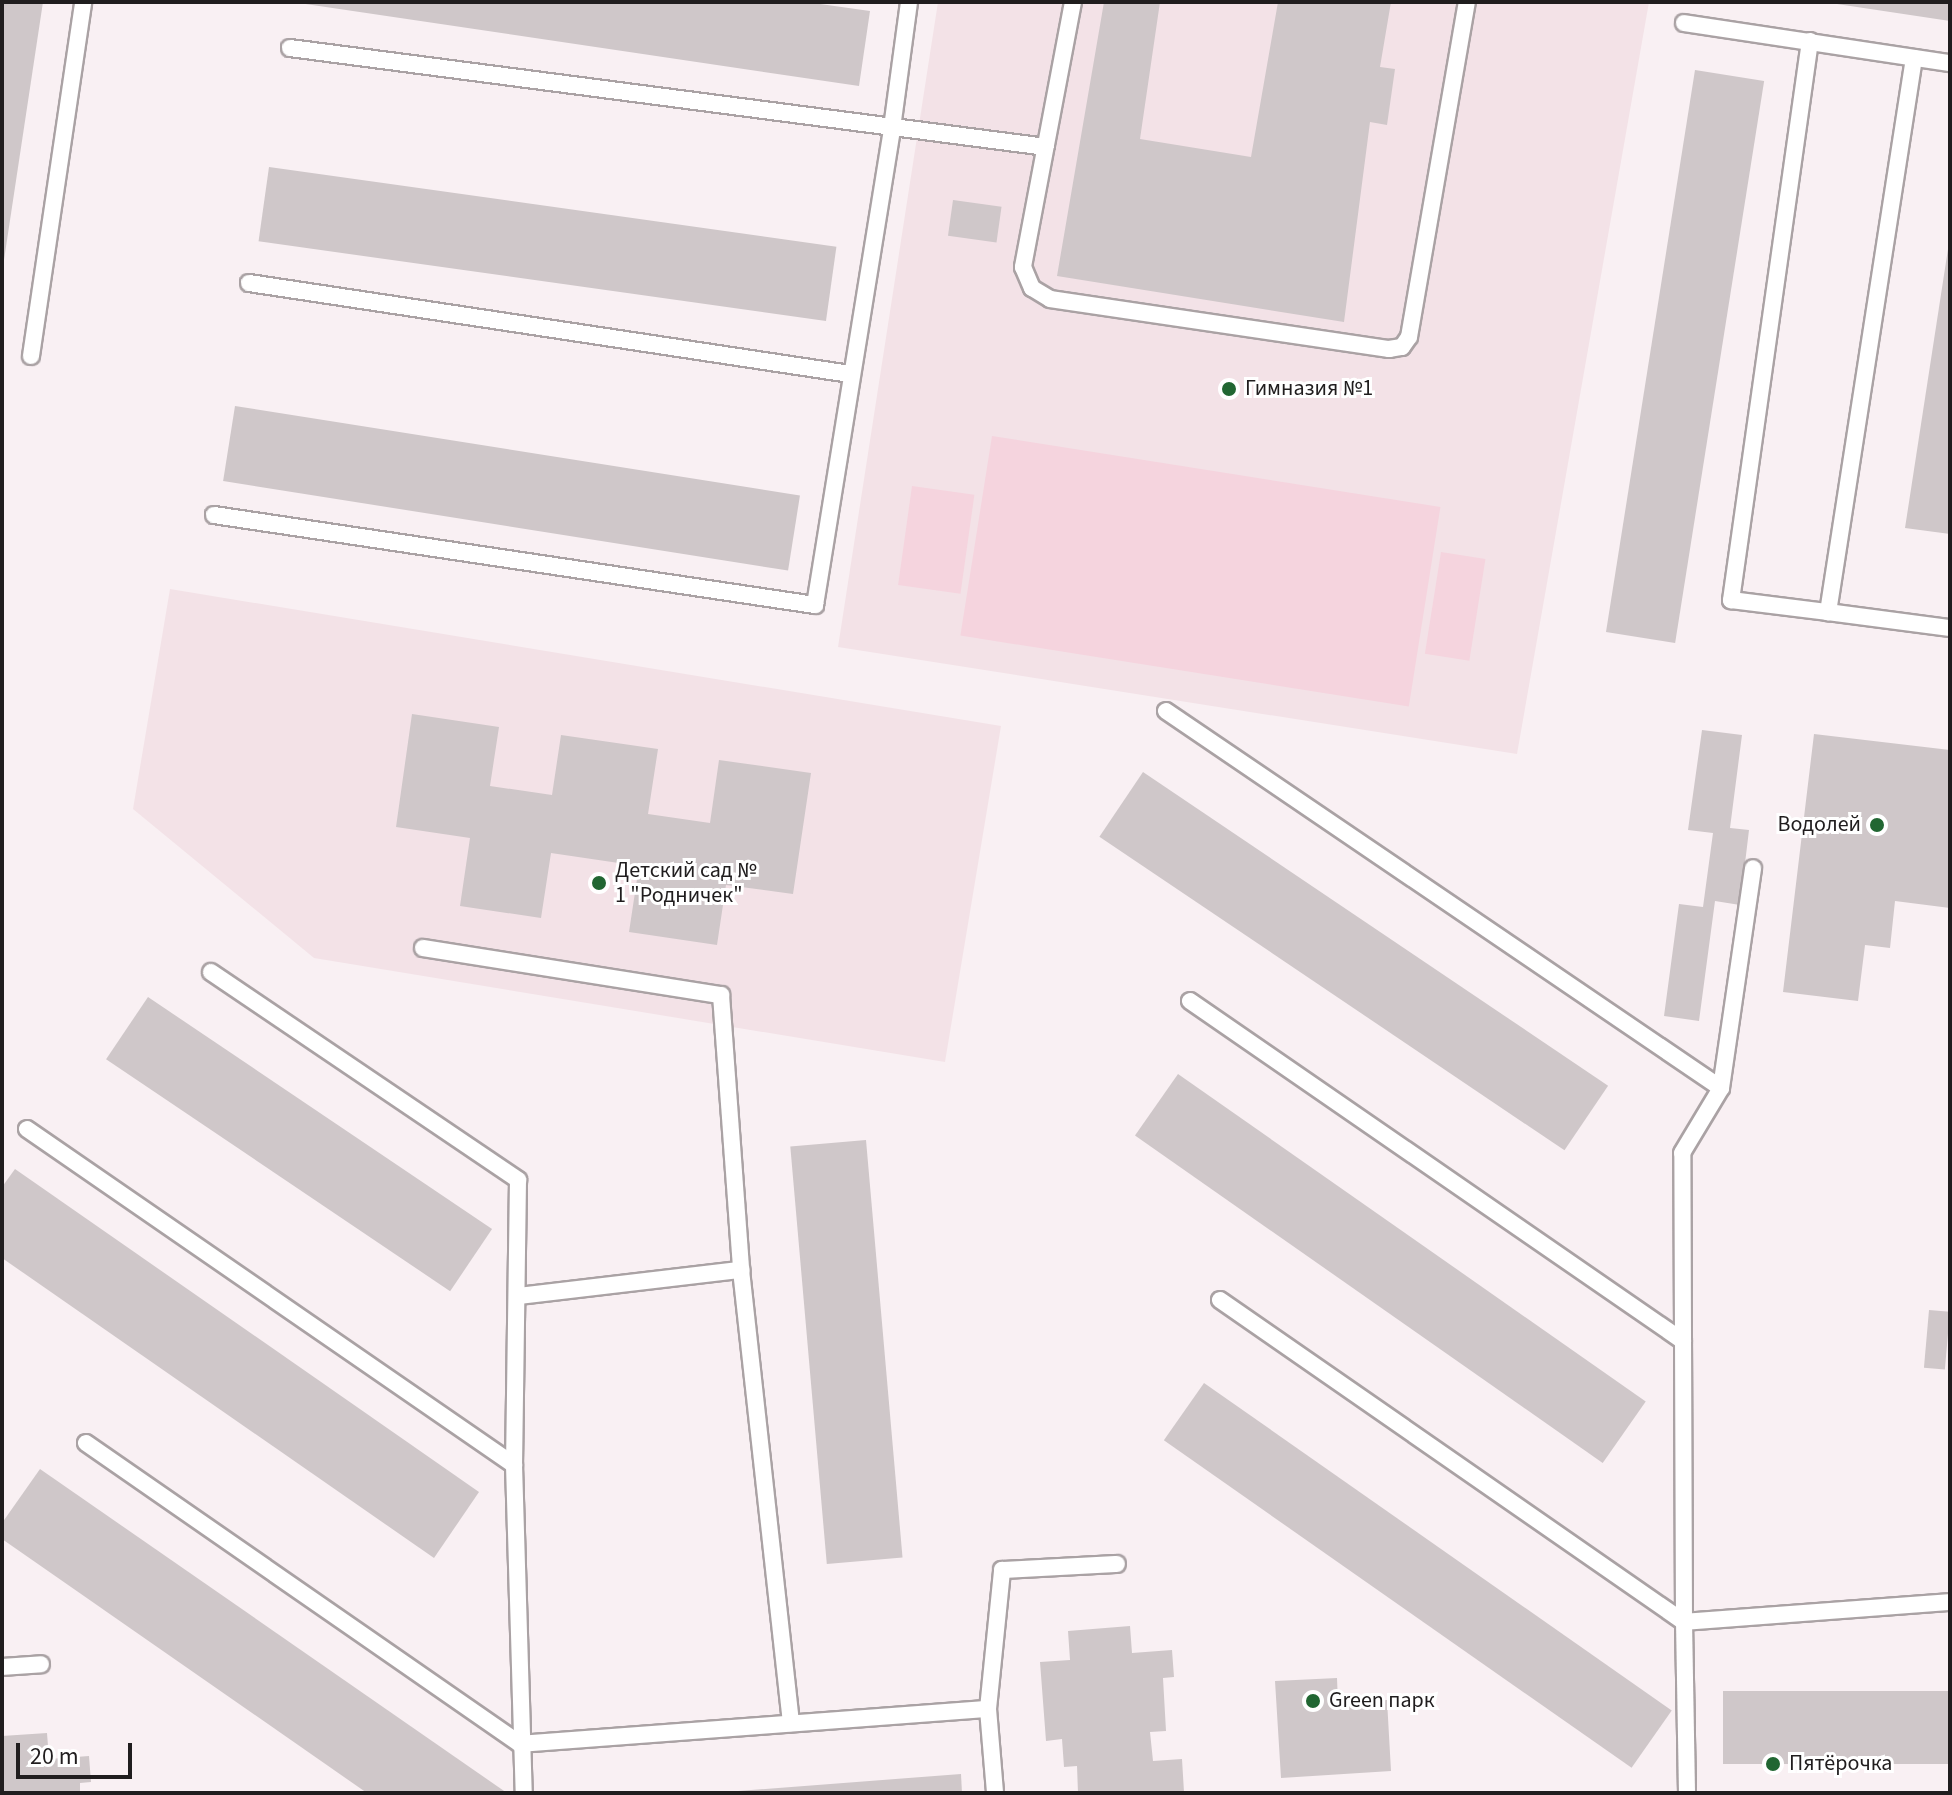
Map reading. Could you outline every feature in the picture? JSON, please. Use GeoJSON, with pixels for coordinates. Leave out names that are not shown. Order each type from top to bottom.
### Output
{"type":"FeatureCollection","features":[{"type":"Feature","properties":{"kind":"lane"},"geometry":{"type":"LineString","coordinates":[[31,356],[83,2]]}},
{"type":"Feature","properties":{"kind":"lane"},"geometry":{"type":"LineString","coordinates":[[214,515],[815,605],[892,128],[909,2]]}},
{"type":"Feature","properties":{"kind":"lane"},"geometry":{"type":"LineString","coordinates":[[1073,2],[1023,267],[1032,288],[1050,299],[1389,349],[1402,347],[1409,337],[1467,2]]}},
{"type":"Feature","properties":{"kind":"lane"},"geometry":{"type":"LineString","coordinates":[[1684,23],[1950,63]]}},
{"type":"Feature","properties":{"kind":"lane"},"geometry":{"type":"LineString","coordinates":[[1810,41],[1731,600],[1950,628]]}},
{"type":"Feature","properties":{"kind":"lane"},"geometry":{"type":"LineString","coordinates":[[290,48],[1046,147]]}},
{"type":"Feature","properties":{"kind":"lane"},"geometry":{"type":"LineString","coordinates":[[1828,612],[1914,58]]}},
{"type":"Feature","properties":{"kind":"lane"},"geometry":{"type":"LineString","coordinates":[[249,283],[850,374]]}},
{"type":"Feature","properties":{"kind":"lane"},"geometry":{"type":"LineString","coordinates":[[1166,711],[1721,1088]]}},
{"type":"Feature","properties":{"kind":"lane"},"geometry":{"type":"LineString","coordinates":[[1687,1793],[1682,1153],[1721,1088],[1753,868]]}},
{"type":"Feature","properties":{"kind":"lane"},"geometry":{"type":"LineString","coordinates":[[423,948],[721,995],[741,1270],[791,1723]]}},
{"type":"Feature","properties":{"kind":"lane"},"geometry":{"type":"LineString","coordinates":[[211,972],[518,1180],[514,1465],[520,1744],[524,1793]]}},
{"type":"Feature","properties":{"kind":"lane"},"geometry":{"type":"LineString","coordinates":[[1190,1001],[1683,1341]]}},
{"type":"Feature","properties":{"kind":"lane"},"geometry":{"type":"LineString","coordinates":[[27,1129],[514,1465]]}},
{"type":"Feature","properties":{"kind":"lane"},"geometry":{"type":"LineString","coordinates":[[518,1296],[741,1270]]}},
{"type":"Feature","properties":{"kind":"lane"},"geometry":{"type":"LineString","coordinates":[[1220,1300],[1684,1622],[1950,1602]]}},
{"type":"Feature","properties":{"kind":"lane"},"geometry":{"type":"LineString","coordinates":[[86,1443],[520,1744],[988,1709]]}},
{"type":"Feature","properties":{"kind":"lane"},"geometry":{"type":"LineString","coordinates":[[995,1793],[988,1709],[1002,1570],[1117,1564]]}},
{"type":"Feature","properties":{"kind":"lane"},"geometry":{"type":"LineString","coordinates":[[2,1667],[41,1664]]}},
{"type":"Feature","properties":{"kind":"shaded area","name":"Гимназия №1"},"geometry":{"type":"Polygon","coordinates":[[[938,2],[1649,2],[1517,754],[838,647],[938,2]]]}},
{"type":"Feature","properties":{"kind":"shaded area"},"geometry":{"type":"Polygon","coordinates":[[[992,436],[1440,507],[1409,707],[960,636],[992,436]]]}},
{"type":"Feature","properties":{"kind":"shaded area"},"geometry":{"type":"Polygon","coordinates":[[[912,486],[974,495],[960,594],[898,585],[912,486]]]}},
{"type":"Feature","properties":{"kind":"shaded area"},"geometry":{"type":"Polygon","coordinates":[[[1441,552],[1485,559],[1469,661],[1425,654],[1441,552]]]}},
{"type":"Feature","properties":{"kind":"shaded area","name":"Детский сад № 1 \"Родничек\""},"geometry":{"type":"Polygon","coordinates":[[[170,589],[1001,726],[945,1062],[314,958],[133,809],[170,589]]]}},
{"type":"Feature","properties":{"kind":"building"},"geometry":{"type":"Polygon","coordinates":[[[2,2],[43,2],[4,260],[2,260],[2,2]]]}},
{"type":"Feature","properties":{"kind":"building"},"geometry":{"type":"Polygon","coordinates":[[[292,2],[806,2],[870,11],[859,86],[292,2]]]}},
{"type":"Feature","properties":{"kind":"building"},"geometry":{"type":"Polygon","coordinates":[[[1104,2],[1160,2],[1140,139],[1251,157],[1278,2],[1391,2],[1380,67],[1395,69],[1387,125],[1370,122],[1344,322],[1057,276],[1104,2]]]}},
{"type":"Feature","properties":{"kind":"building"},"geometry":{"type":"Polygon","coordinates":[[[1950,2],[1950,21],[1837,4],[1950,2]]]}},
{"type":"Feature","properties":{"kind":"building"},"geometry":{"type":"Polygon","coordinates":[[[1695,70],[1764,81],[1675,643],[1606,632],[1695,70]]]}},
{"type":"Feature","properties":{"kind":"building"},"geometry":{"type":"Polygon","coordinates":[[[269,167],[836,247],[826,321],[259,241],[269,167]]]}},
{"type":"Feature","properties":{"kind":"building"},"geometry":{"type":"Polygon","coordinates":[[[953,200],[1002,207],[997,242],[948,236],[953,200]]]}},
{"type":"Feature","properties":{"kind":"building"},"geometry":{"type":"Polygon","coordinates":[[[1950,249],[1950,534],[1905,528],[1950,249]]]}},
{"type":"Feature","properties":{"kind":"building"},"geometry":{"type":"Polygon","coordinates":[[[235,406],[800,495],[788,571],[223,481],[235,406]]]}},
{"type":"Feature","properties":{"kind":"building"},"geometry":{"type":"Polygon","coordinates":[[[412,714],[499,727],[490,786],[552,795],[561,735],[658,749],[648,814],[710,823],[719,760],[811,773],[793,894],[726,885],[717,945],[629,932],[639,866],[551,853],[541,918],[460,906],[470,838],[396,827],[412,714]]]}},
{"type":"Feature","properties":{"kind":"building"},"geometry":{"type":"Polygon","coordinates":[[[1702,730],[1742,735],[1730,828],[1749,830],[1740,905],[1715,901],[1699,1021],[1664,1016],[1679,904],[1703,907],[1713,833],[1688,830],[1702,730]]]}},
{"type":"Feature","properties":{"kind":"building","name":"Водолей"},"geometry":{"type":"Polygon","coordinates":[[[1814,734],[1950,750],[1950,908],[1895,901],[1890,948],[1865,945],[1858,1001],[1783,992],[1814,734]]]}},
{"type":"Feature","properties":{"kind":"building"},"geometry":{"type":"Polygon","coordinates":[[[1143,772],[1608,1086],[1564,1150],[1099,837],[1143,772]]]}},
{"type":"Feature","properties":{"kind":"building"},"geometry":{"type":"Polygon","coordinates":[[[148,997],[492,1229],[450,1291],[106,1059],[148,997]]]}},
{"type":"Feature","properties":{"kind":"building"},"geometry":{"type":"Polygon","coordinates":[[[1178,1074],[1646,1402],[1603,1463],[1135,1135],[1178,1074]]]}},
{"type":"Feature","properties":{"kind":"building"},"geometry":{"type":"Polygon","coordinates":[[[866,1140],[903,1557],[827,1564],[790,1147],[866,1140]]]}},
{"type":"Feature","properties":{"kind":"building"},"geometry":{"type":"Polygon","coordinates":[[[15,1169],[479,1492],[434,1558],[2,1258],[2,1187],[15,1169]]]}},
{"type":"Feature","properties":{"kind":"building"},"geometry":{"type":"Polygon","coordinates":[[[1929,1310],[1950,1312],[1945,1370],[1924,1368],[1929,1310]]]}},
{"type":"Feature","properties":{"kind":"building"},"geometry":{"type":"Polygon","coordinates":[[[1204,1383],[1672,1711],[1632,1768],[1164,1440],[1204,1383]]]}},
{"type":"Feature","properties":{"kind":"building"},"geometry":{"type":"Polygon","coordinates":[[[40,1469],[507,1793],[367,1793],[2,1539],[2,1523],[40,1469]]]}},
{"type":"Feature","properties":{"kind":"building"},"geometry":{"type":"Polygon","coordinates":[[[1130,1626],[1132,1653],[1172,1650],[1174,1677],[1163,1678],[1166,1731],[1150,1732],[1153,1761],[1182,1759],[1184,1792],[1078,1793],[1077,1766],[1064,1767],[1062,1739],[1046,1741],[1040,1662],[1070,1660],[1068,1631],[1130,1626]]]}},
{"type":"Feature","properties":{"kind":"building"},"geometry":{"type":"Polygon","coordinates":[[[1337,1678],[1338,1703],[1387,1700],[1391,1771],[1281,1778],[1275,1681],[1337,1678]]]}},
{"type":"Feature","properties":{"kind":"building"},"geometry":{"type":"Polygon","coordinates":[[[1723,1691],[1950,1691],[1950,1764],[1723,1764],[1723,1691]]]}},
{"type":"Feature","properties":{"kind":"building"},"geometry":{"type":"Polygon","coordinates":[[[47,1733],[49,1759],[89,1756],[91,1782],[80,1783],[80,1793],[2,1793],[2,1736],[47,1733]]]}},
{"type":"Feature","properties":{"kind":"building"},"geometry":{"type":"Polygon","coordinates":[[[961,1774],[962,1793],[738,1793],[738,1791],[961,1774]]]}},
{"type":"Feature","properties":{"kind":"place","name":"Гимназия №1"},"geometry":{"type":"Point","coordinates":[1229,389]}},
{"type":"Feature","properties":{"kind":"place","name":"Водолей"},"geometry":{"type":"Point","coordinates":[1877,825]}},
{"type":"Feature","properties":{"kind":"place","name":"Детский сад № 1 \"Родничек\""},"geometry":{"type":"Point","coordinates":[599,883]}},
{"type":"Feature","properties":{"kind":"place","name":"Green парк"},"geometry":{"type":"Point","coordinates":[1313,1701]}},
{"type":"Feature","properties":{"kind":"place","name":"Пятёрочка"},"geometry":{"type":"Point","coordinates":[1773,1764]}}]}
